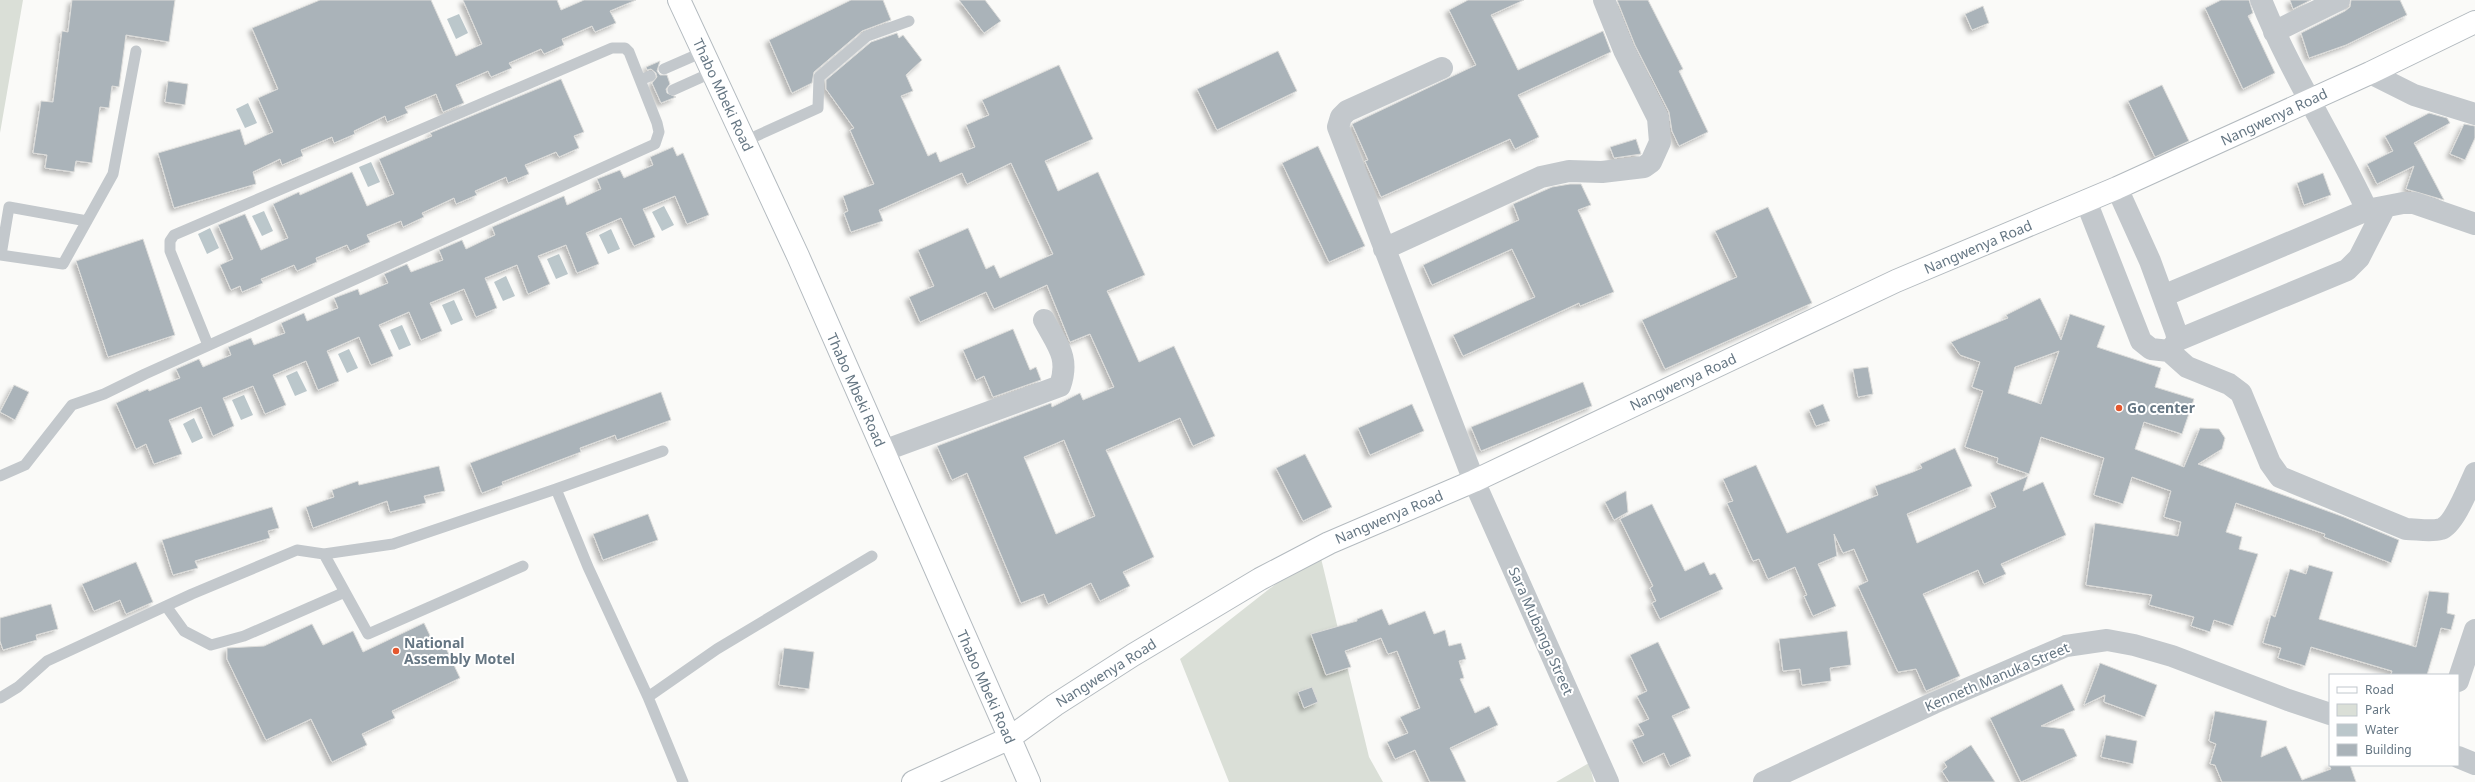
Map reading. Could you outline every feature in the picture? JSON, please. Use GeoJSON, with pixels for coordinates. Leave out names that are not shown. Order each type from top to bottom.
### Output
{"type":"FeatureCollection","features":[{"type":"Feature","properties":{"kind":"main road","name":"Thabo Mbeki Road"},"geometry":{"type":"LineString","coordinates":[[679,0],[745,142],[883,451],[1008,739],[1029,782]]}},
{"type":"Feature","properties":{"kind":"main road","name":"Nangwenya Road"},"geometry":{"type":"LineString","coordinates":[[913,782],[1008,739],[1055,705],[1133,655],[1260,579],[1329,542],[1474,481],[1896,281],[2117,188],[2370,73],[2475,22]]}},
{"type":"Feature","properties":{"kind":"street"},"geometry":{"type":"LineString","coordinates":[[1384,249],[1541,177],[1569,171],[1602,172],[1644,167],[1651,162],[1660,142],[1658,118],[1624,50],[1604,0]]}},
{"type":"Feature","properties":{"kind":"street"},"geometry":{"type":"LineString","coordinates":[[2261,0],[2274,32],[2309,100],[2349,172],[2376,208]]}},
{"type":"Feature","properties":{"kind":"street"},"geometry":{"type":"LineString","coordinates":[[2274,32],[2339,0]]}},
{"type":"Feature","properties":{"kind":"street","name":"Sara Mubanga Street"},"geometry":{"type":"LineString","coordinates":[[1442,68],[1347,111],[1341,117],[1338,127],[1474,481],[1608,782]]}},
{"type":"Feature","properties":{"kind":"street"},"geometry":{"type":"LineString","coordinates":[[2370,73],[2414,95],[2475,114]]}},
{"type":"Feature","properties":{"kind":"street"},"geometry":{"type":"LineString","coordinates":[[2117,188],[2150,261],[2163,296],[2174,345],[2187,367],[2229,384],[2241,393],[2270,463],[2280,477],[2406,529],[2442,529],[2451,521],[2475,473]]}},
{"type":"Feature","properties":{"kind":"street"},"geometry":{"type":"LineString","coordinates":[[2086,201],[2141,341],[2151,349],[2174,345],[2347,270],[2359,258],[2376,208]]}},
{"type":"Feature","properties":{"kind":"street"},"geometry":{"type":"LineString","coordinates":[[2163,296],[2376,208],[2403,202],[2414,203],[2475,224]]}},
{"type":"Feature","properties":{"kind":"street"},"geometry":{"type":"LineString","coordinates":[[883,451],[1060,386],[1064,374],[1065,360],[1044,320]]}},
{"type":"Feature","properties":{"kind":"street"},"geometry":{"type":"LineString","coordinates":[[2459,678],[2475,630]]}},
{"type":"Feature","properties":{"kind":"street","name":"Kenneth Manuka Street"},"geometry":{"type":"LineString","coordinates":[[1764,782],[1942,700],[2066,646],[2088,641],[2106,640],[2172,656],[2288,700],[2329,714]]}},
{"type":"Feature","properties":{"kind":"street"},"geometry":{"type":"LineString","coordinates":[[2459,757],[2475,764]]}},
{"type":"Feature","properties":{"kind":"lane"},"geometry":{"type":"LineString","coordinates":[[745,142],[818,108],[819,77],[867,36],[909,21]]}},
{"type":"Feature","properties":{"kind":"lane"},"geometry":{"type":"LineString","coordinates":[[0,476],[25,465],[72,404],[104,394],[208,345],[655,144],[659,132],[653,99],[645,78],[629,52],[625,48],[612,48],[181,230],[170,241],[170,251],[208,345]]}},
{"type":"Feature","properties":{"kind":"lane"},"geometry":{"type":"LineString","coordinates":[[87,222],[9,207],[0,255],[63,264],[87,222],[113,174],[136,51]]}},
{"type":"Feature","properties":{"kind":"lane"},"geometry":{"type":"LineString","coordinates":[[664,69],[703,52]]}},
{"type":"Feature","properties":{"kind":"lane"},"geometry":{"type":"LineString","coordinates":[[673,90],[713,72]]}},
{"type":"Feature","properties":{"kind":"lane"},"geometry":{"type":"LineString","coordinates":[[0,698],[18,687],[47,661],[166,606],[297,550],[324,554],[393,544],[556,489],[664,450]]}},
{"type":"Feature","properties":{"kind":"lane"},"geometry":{"type":"LineString","coordinates":[[556,489],[588,568],[648,697],[683,782]]}},
{"type":"Feature","properties":{"kind":"lane"},"geometry":{"type":"LineString","coordinates":[[324,554],[368,634],[522,566]]}},
{"type":"Feature","properties":{"kind":"lane"},"geometry":{"type":"LineString","coordinates":[[648,697],[717,649],[872,556]]}},
{"type":"Feature","properties":{"kind":"lane"},"geometry":{"type":"LineString","coordinates":[[166,606],[184,631],[211,645],[244,636],[345,592]]}},
{"type":"Feature","properties":{"kind":"green space"},"geometry":{"type":"Polygon","coordinates":[[[0,0],[23,0],[0,133],[0,0]]]}},
{"type":"Feature","properties":{"kind":"green space"},"geometry":{"type":"Polygon","coordinates":[[[1319,550],[1369,757],[1383,782],[1229,782],[1180,659],[1319,550]]]}},
{"type":"Feature","properties":{"kind":"green space"},"geometry":{"type":"Polygon","coordinates":[[[1589,763],[1594,782],[1556,782],[1589,763]]]}},
{"type":"Feature","properties":{"kind":"water"},"geometry":{"type":"Polygon","coordinates":[[[459,14],[468,33],[456,39],[447,19],[459,14]]]}},
{"type":"Feature","properties":{"kind":"water"},"geometry":{"type":"Polygon","coordinates":[[[248,103],[257,123],[245,128],[236,109],[248,103]]]}},
{"type":"Feature","properties":{"kind":"water"},"geometry":{"type":"Polygon","coordinates":[[[371,162],[380,182],[368,187],[359,167],[371,162]]]}},
{"type":"Feature","properties":{"kind":"water"},"geometry":{"type":"Polygon","coordinates":[[[664,206],[674,225],[662,231],[652,212],[664,206]]]}},
{"type":"Feature","properties":{"kind":"water"},"geometry":{"type":"Polygon","coordinates":[[[264,211],[273,231],[262,236],[252,216],[264,211]]]}},
{"type":"Feature","properties":{"kind":"water"},"geometry":{"type":"Polygon","coordinates":[[[210,228],[219,248],[207,254],[198,234],[210,228]]]}},
{"type":"Feature","properties":{"kind":"water"},"geometry":{"type":"Polygon","coordinates":[[[611,229],[620,249],[608,254],[599,235],[611,229]]]}},
{"type":"Feature","properties":{"kind":"water"},"geometry":{"type":"Polygon","coordinates":[[[559,254],[568,274],[556,279],[547,259],[559,254]]]}},
{"type":"Feature","properties":{"kind":"water"},"geometry":{"type":"Polygon","coordinates":[[[506,276],[515,296],[503,301],[494,282],[506,276]]]}},
{"type":"Feature","properties":{"kind":"water"},"geometry":{"type":"Polygon","coordinates":[[[454,300],[463,320],[451,325],[442,305],[454,300]]]}},
{"type":"Feature","properties":{"kind":"water"},"geometry":{"type":"Polygon","coordinates":[[[402,325],[411,345],[399,350],[390,330],[402,325]]]}},
{"type":"Feature","properties":{"kind":"water"},"geometry":{"type":"Polygon","coordinates":[[[349,349],[358,368],[347,373],[338,354],[349,349]]]}},
{"type":"Feature","properties":{"kind":"water"},"geometry":{"type":"Polygon","coordinates":[[[297,371],[307,391],[295,396],[286,376],[297,371]]]}},
{"type":"Feature","properties":{"kind":"water"},"geometry":{"type":"Polygon","coordinates":[[[244,395],[253,415],[241,420],[232,400],[244,395]]]}},
{"type":"Feature","properties":{"kind":"water"},"geometry":{"type":"Polygon","coordinates":[[[194,418],[203,438],[192,443],[183,424],[194,418]]]}},
{"type":"Feature","properties":{"kind":"building"},"geometry":{"type":"Polygon","coordinates":[[[72,0],[175,0],[169,42],[126,35],[119,87],[112,86],[109,108],[100,107],[92,163],[76,161],[74,172],[45,168],[47,155],[33,153],[41,101],[53,102],[62,31],[68,32],[72,0]]]}},
{"type":"Feature","properties":{"kind":"building"},"geometry":{"type":"Polygon","coordinates":[[[320,0],[431,0],[456,56],[482,44],[463,0],[557,0],[561,10],[584,0],[636,0],[610,11],[616,23],[595,32],[592,26],[562,39],[564,45],[544,54],[541,49],[509,63],[512,68],[491,77],[488,71],[456,85],[464,103],[443,112],[436,94],[405,107],[408,113],[387,122],[385,116],[354,131],[355,134],[334,143],[332,137],[301,150],[303,156],[282,165],[280,159],[253,172],[256,184],[174,208],[158,153],[240,129],[245,145],[273,132],[258,98],[278,89],[252,28],[320,0]]]}},
{"type":"Feature","properties":{"kind":"building"},"geometry":{"type":"Polygon","coordinates":[[[851,0],[883,0],[891,20],[862,31],[814,72],[812,83],[792,93],[769,40],[851,0]]]}},
{"type":"Feature","properties":{"kind":"building"},"geometry":{"type":"Polygon","coordinates":[[[959,0],[985,0],[1001,21],[984,33],[959,0]]]}},
{"type":"Feature","properties":{"kind":"building"},"geometry":{"type":"Polygon","coordinates":[[[1468,0],[1524,0],[1491,15],[1518,70],[1603,31],[1611,52],[1518,95],[1539,137],[1515,149],[1510,139],[1381,197],[1365,161],[1368,160],[1352,124],[1476,65],[1449,10],[1468,0]]]}},
{"type":"Feature","properties":{"kind":"building"},"geometry":{"type":"Polygon","coordinates":[[[1617,0],[1648,0],[1683,69],[1679,71],[1708,132],[1679,146],[1672,131],[1669,112],[1635,45],[1617,0]]]}},
{"type":"Feature","properties":{"kind":"building"},"geometry":{"type":"Polygon","coordinates":[[[2221,0],[2249,0],[2253,13],[2248,16],[2275,73],[2243,89],[2205,8],[2221,0]]]}},
{"type":"Feature","properties":{"kind":"building"},"geometry":{"type":"Polygon","coordinates":[[[2290,0],[2311,0],[2293,9],[2290,0]]]}},
{"type":"Feature","properties":{"kind":"building"},"geometry":{"type":"Polygon","coordinates":[[[2351,0],[2400,0],[2407,15],[2346,45],[2309,58],[2301,33],[2345,11],[2350,7],[2351,0]]]}},
{"type":"Feature","properties":{"kind":"building"},"geometry":{"type":"Polygon","coordinates":[[[1983,6],[1989,23],[1972,30],[1965,14],[1983,6]]]}},
{"type":"Feature","properties":{"kind":"building"},"geometry":{"type":"Polygon","coordinates":[[[897,33],[899,38],[903,35],[922,60],[906,75],[913,91],[901,96],[928,156],[936,152],[940,162],[975,147],[966,125],[989,115],[982,100],[1059,65],[1093,139],[1045,161],[1058,191],[1098,172],[1145,275],[1107,291],[1139,362],[1174,346],[1215,436],[1193,446],[1180,418],[1106,450],[1154,557],[1123,572],[1130,586],[1100,601],[1091,583],[1048,604],[1044,594],[1021,603],[967,473],[952,480],[937,446],[1051,403],[1052,407],[1080,393],[1083,400],[1114,387],[1090,334],[1070,342],[1047,285],[994,309],[986,292],[920,322],[909,297],[934,286],[918,250],[968,228],[986,269],[994,265],[1000,278],[1053,254],[1011,163],[967,184],[962,173],[879,210],[883,221],[851,232],[844,213],[848,211],[843,196],[874,184],[850,130],[854,128],[826,89],[826,80],[871,42],[897,33]],[[1064,440],[1024,457],[1056,534],[1095,516],[1064,440]]]}},
{"type":"Feature","properties":{"kind":"building"},"geometry":{"type":"Polygon","coordinates":[[[1278,51],[1297,91],[1217,130],[1197,89],[1278,51]]]}},
{"type":"Feature","properties":{"kind":"building"},"geometry":{"type":"Polygon","coordinates":[[[660,61],[657,71],[660,75],[667,75],[670,84],[666,89],[667,93],[676,97],[661,103],[652,83],[657,77],[656,73],[651,69],[647,70],[646,67],[660,61]]]}},
{"type":"Feature","properties":{"kind":"building"},"geometry":{"type":"Polygon","coordinates":[[[561,79],[584,132],[574,136],[579,148],[559,157],[556,152],[525,165],[529,174],[508,183],[506,177],[475,191],[477,195],[456,204],[454,198],[422,213],[424,217],[403,227],[401,221],[367,235],[370,242],[350,251],[347,245],[316,258],[317,262],[297,271],[294,265],[261,279],[263,283],[242,292],[240,286],[231,290],[220,265],[233,259],[218,225],[245,214],[261,250],[288,238],[273,204],[299,192],[300,195],[352,172],[367,206],[394,194],[379,159],[432,136],[430,133],[561,79]]]}},
{"type":"Feature","properties":{"kind":"building"},"geometry":{"type":"Polygon","coordinates":[[[168,81],[188,84],[185,105],[165,102],[168,81]]]}},
{"type":"Feature","properties":{"kind":"building"},"geometry":{"type":"Polygon","coordinates":[[[2162,85],[2189,141],[2155,157],[2128,101],[2162,85]]]}},
{"type":"Feature","properties":{"kind":"building"},"geometry":{"type":"Polygon","coordinates":[[[2429,113],[2447,118],[2450,123],[2414,143],[2444,200],[2406,189],[2414,166],[2377,184],[2367,164],[2393,151],[2385,136],[2429,113]]]}},
{"type":"Feature","properties":{"kind":"building"},"geometry":{"type":"Polygon","coordinates":[[[2464,124],[2475,126],[2475,138],[2465,160],[2450,154],[2464,124]]]}},
{"type":"Feature","properties":{"kind":"building"},"geometry":{"type":"Polygon","coordinates":[[[1636,139],[1641,154],[1614,158],[1610,147],[1636,139]]]}},
{"type":"Feature","properties":{"kind":"building"},"geometry":{"type":"Polygon","coordinates":[[[1318,146],[1365,246],[1329,262],[1282,163],[1318,146]]]}},
{"type":"Feature","properties":{"kind":"building"},"geometry":{"type":"Polygon","coordinates":[[[673,147],[677,156],[683,153],[709,215],[687,224],[675,196],[643,209],[655,237],[634,246],[621,218],[586,233],[599,264],[577,273],[566,245],[538,256],[550,284],[528,294],[517,265],[485,278],[497,308],[476,317],[464,289],[430,303],[442,331],[421,340],[409,312],[379,325],[393,356],[371,365],[359,337],[327,351],[339,381],[318,390],[306,361],[273,375],[286,405],[265,414],[253,386],[223,398],[234,426],[213,436],[201,407],[169,420],[182,454],[154,464],[146,444],[136,449],[116,403],[148,389],[149,391],[180,378],[176,369],[199,359],[203,367],[231,355],[228,347],[251,338],[254,345],[285,333],[281,323],[304,313],[307,321],[338,308],[334,298],[358,289],[360,295],[388,283],[384,274],[407,264],[411,272],[443,260],[439,250],[462,240],[466,249],[495,235],[492,227],[564,196],[567,205],[601,189],[597,179],[620,170],[624,178],[653,165],[650,157],[673,147]]]}},
{"type":"Feature","properties":{"kind":"building"},"geometry":{"type":"Polygon","coordinates":[[[2323,173],[2331,195],[2304,205],[2297,183],[2323,173]]]}},
{"type":"Feature","properties":{"kind":"building"},"geometry":{"type":"Polygon","coordinates":[[[1581,184],[1591,205],[1578,210],[1614,292],[1580,306],[1579,303],[1463,356],[1453,335],[1535,297],[1512,249],[1432,285],[1423,265],[1519,220],[1513,204],[1552,187],[1581,184]]]}},
{"type":"Feature","properties":{"kind":"building"},"geometry":{"type":"Polygon","coordinates":[[[1768,207],[1812,303],[1665,369],[1642,320],[1737,277],[1715,231],[1768,207]]]}},
{"type":"Feature","properties":{"kind":"building"},"geometry":{"type":"Polygon","coordinates":[[[143,239],[175,335],[108,357],[76,261],[143,239]]]}},
{"type":"Feature","properties":{"kind":"building"},"geometry":{"type":"Polygon","coordinates":[[[2040,298],[2061,340],[2070,314],[2105,326],[2097,347],[2161,368],[2155,387],[2194,399],[2182,434],[2144,422],[2135,449],[2184,467],[2200,428],[2219,429],[2225,438],[2222,449],[2198,464],[2344,517],[2399,540],[2391,563],[2324,537],[2325,534],[2236,503],[2226,532],[2242,537],[2239,549],[2258,554],[2233,626],[2214,620],[2210,632],[2191,626],[2194,617],[2149,605],[2152,595],[2086,585],[2095,523],[2178,536],[2181,522],[2164,517],[2171,491],[2132,477],[2123,504],[2094,495],[2104,458],[2041,437],[2029,474],[1997,463],[1998,458],[1965,447],[1983,391],[1972,387],[1980,362],[1960,355],[1951,342],[2008,318],[2006,315],[2040,298]],[[2059,351],[2015,367],[2008,393],[2041,404],[2059,351]]]}},
{"type":"Feature","properties":{"kind":"building"},"geometry":{"type":"Polygon","coordinates":[[[1013,329],[1030,370],[1036,367],[1041,380],[993,397],[984,376],[976,380],[963,350],[1013,329]]]}},
{"type":"Feature","properties":{"kind":"building"},"geometry":{"type":"Polygon","coordinates":[[[1868,367],[1873,394],[1858,397],[1853,369],[1868,367]]]}},
{"type":"Feature","properties":{"kind":"building"},"geometry":{"type":"Polygon","coordinates":[[[1583,382],[1592,406],[1481,451],[1471,427],[1583,382]]]}},
{"type":"Feature","properties":{"kind":"building"},"geometry":{"type":"Polygon","coordinates":[[[14,385],[29,392],[15,420],[0,412],[14,385]]]}},
{"type":"Feature","properties":{"kind":"building"},"geometry":{"type":"Polygon","coordinates":[[[661,392],[671,420],[617,440],[615,435],[580,448],[581,452],[502,482],[503,485],[482,493],[470,463],[661,392]]]}},
{"type":"Feature","properties":{"kind":"building"},"geometry":{"type":"Polygon","coordinates":[[[1412,404],[1424,431],[1370,455],[1358,428],[1412,404]]]}},
{"type":"Feature","properties":{"kind":"building"},"geometry":{"type":"Polygon","coordinates":[[[1823,404],[1830,421],[1816,426],[1809,410],[1823,404]]]}},
{"type":"Feature","properties":{"kind":"building"},"geometry":{"type":"Polygon","coordinates":[[[1955,448],[1972,486],[1907,514],[1917,543],[1996,507],[1990,493],[2028,476],[2023,491],[2043,482],[2066,535],[2001,564],[2006,574],[1984,584],[1978,570],[1923,594],[1960,676],[1926,691],[1916,669],[1898,672],[1858,586],[1868,581],[1854,549],[1843,553],[1834,534],[1837,556],[1818,564],[1836,606],[1813,616],[1804,596],[1807,595],[1795,567],[1768,579],[1759,559],[1753,561],[1727,503],[1733,501],[1723,479],[1756,465],[1787,533],[1878,495],[1875,486],[1922,468],[1920,464],[1955,448]]]}},
{"type":"Feature","properties":{"kind":"building"},"geometry":{"type":"Polygon","coordinates":[[[1305,454],[1332,507],[1303,521],[1276,468],[1305,454]]]}},
{"type":"Feature","properties":{"kind":"building"},"geometry":{"type":"Polygon","coordinates":[[[439,466],[445,491],[424,496],[426,503],[390,512],[387,501],[313,528],[306,507],[334,497],[332,490],[358,481],[359,485],[439,466]]]}},
{"type":"Feature","properties":{"kind":"building"},"geometry":{"type":"Polygon","coordinates":[[[1626,491],[1628,512],[1614,520],[1605,502],[1626,491]]]}},
{"type":"Feature","properties":{"kind":"building"},"geometry":{"type":"Polygon","coordinates":[[[1652,504],[1685,571],[1704,562],[1710,575],[1715,573],[1723,589],[1660,619],[1652,603],[1656,601],[1650,588],[1653,586],[1620,519],[1652,504]]]}},
{"type":"Feature","properties":{"kind":"building"},"geometry":{"type":"Polygon","coordinates":[[[272,507],[279,528],[268,531],[270,538],[195,561],[198,568],[173,575],[162,540],[272,507]]]}},
{"type":"Feature","properties":{"kind":"building"},"geometry":{"type":"Polygon","coordinates":[[[648,514],[658,540],[603,560],[593,534],[648,514]]]}},
{"type":"Feature","properties":{"kind":"building"},"geometry":{"type":"Polygon","coordinates":[[[136,562],[153,602],[126,614],[120,600],[94,611],[82,584],[136,562]]]}},
{"type":"Feature","properties":{"kind":"building"},"geometry":{"type":"Polygon","coordinates":[[[2309,565],[2333,572],[2319,619],[2416,647],[2429,591],[2449,593],[2447,613],[2455,615],[2451,630],[2441,628],[2427,674],[2391,674],[2392,671],[2311,647],[2305,666],[2278,658],[2281,648],[2263,643],[2271,615],[2275,617],[2290,569],[2306,574],[2309,565]]]}},
{"type":"Feature","properties":{"kind":"building"},"geometry":{"type":"Polygon","coordinates":[[[51,604],[58,629],[36,635],[37,640],[3,650],[0,641],[0,618],[51,604]]]}},
{"type":"Feature","properties":{"kind":"building"},"geometry":{"type":"Polygon","coordinates":[[[1382,609],[1389,625],[1425,611],[1434,634],[1445,630],[1449,646],[1461,643],[1466,659],[1459,661],[1464,678],[1460,679],[1475,713],[1489,706],[1498,725],[1450,748],[1466,782],[1430,782],[1415,750],[1395,759],[1387,742],[1408,733],[1400,717],[1420,708],[1397,651],[1388,654],[1381,638],[1345,651],[1351,667],[1326,675],[1311,634],[1357,621],[1357,619],[1382,609]]]}},
{"type":"Feature","properties":{"kind":"building"},"geometry":{"type":"Polygon","coordinates":[[[424,623],[437,650],[445,646],[460,678],[392,711],[395,718],[362,734],[367,745],[332,762],[311,719],[266,740],[227,659],[227,648],[264,646],[312,624],[323,645],[353,631],[363,652],[424,623]]]}},
{"type":"Feature","properties":{"kind":"building"},"geometry":{"type":"Polygon","coordinates":[[[1847,631],[1851,665],[1830,668],[1831,681],[1802,685],[1800,669],[1783,671],[1779,639],[1847,631]]]}},
{"type":"Feature","properties":{"kind":"building"},"geometry":{"type":"Polygon","coordinates":[[[1658,642],[1690,708],[1672,716],[1691,756],[1670,766],[1664,753],[1643,763],[1632,740],[1644,735],[1638,724],[1649,719],[1637,696],[1647,691],[1630,655],[1658,642]]]}},
{"type":"Feature","properties":{"kind":"building"},"geometry":{"type":"Polygon","coordinates":[[[784,648],[814,652],[809,689],[779,685],[784,648]]]}},
{"type":"Feature","properties":{"kind":"building"},"geometry":{"type":"Polygon","coordinates":[[[2100,663],[2157,685],[2145,717],[2104,702],[2105,695],[2084,705],[2100,663]]]}},
{"type":"Feature","properties":{"kind":"building"},"geometry":{"type":"Polygon","coordinates":[[[2062,684],[2075,710],[2041,726],[2064,729],[2077,756],[2021,782],[1990,718],[2062,684]]]}},
{"type":"Feature","properties":{"kind":"building"},"geometry":{"type":"Polygon","coordinates":[[[1312,687],[1318,702],[1304,708],[1298,692],[1312,687]]]}},
{"type":"Feature","properties":{"kind":"building"},"geometry":{"type":"Polygon","coordinates":[[[2215,711],[2267,721],[2261,757],[2286,746],[2302,780],[2331,769],[2330,766],[2350,766],[2356,782],[2222,782],[2215,765],[2210,764],[2216,744],[2209,741],[2215,711]]]}},
{"type":"Feature","properties":{"kind":"building"},"geometry":{"type":"Polygon","coordinates":[[[2106,735],[2137,741],[2133,764],[2101,757],[2106,735]]]}},
{"type":"Feature","properties":{"kind":"building"},"geometry":{"type":"Polygon","coordinates":[[[1971,745],[1995,782],[1949,782],[1942,771],[1947,767],[1944,762],[1971,745]]]}},
{"type":"Feature","properties":{"kind":"place","name":"Go center"},"geometry":{"type":"Point","coordinates":[2119,408]}},
{"type":"Feature","properties":{"kind":"place","name":"National Assembly Motel"},"geometry":{"type":"Point","coordinates":[396,651]}}]}
